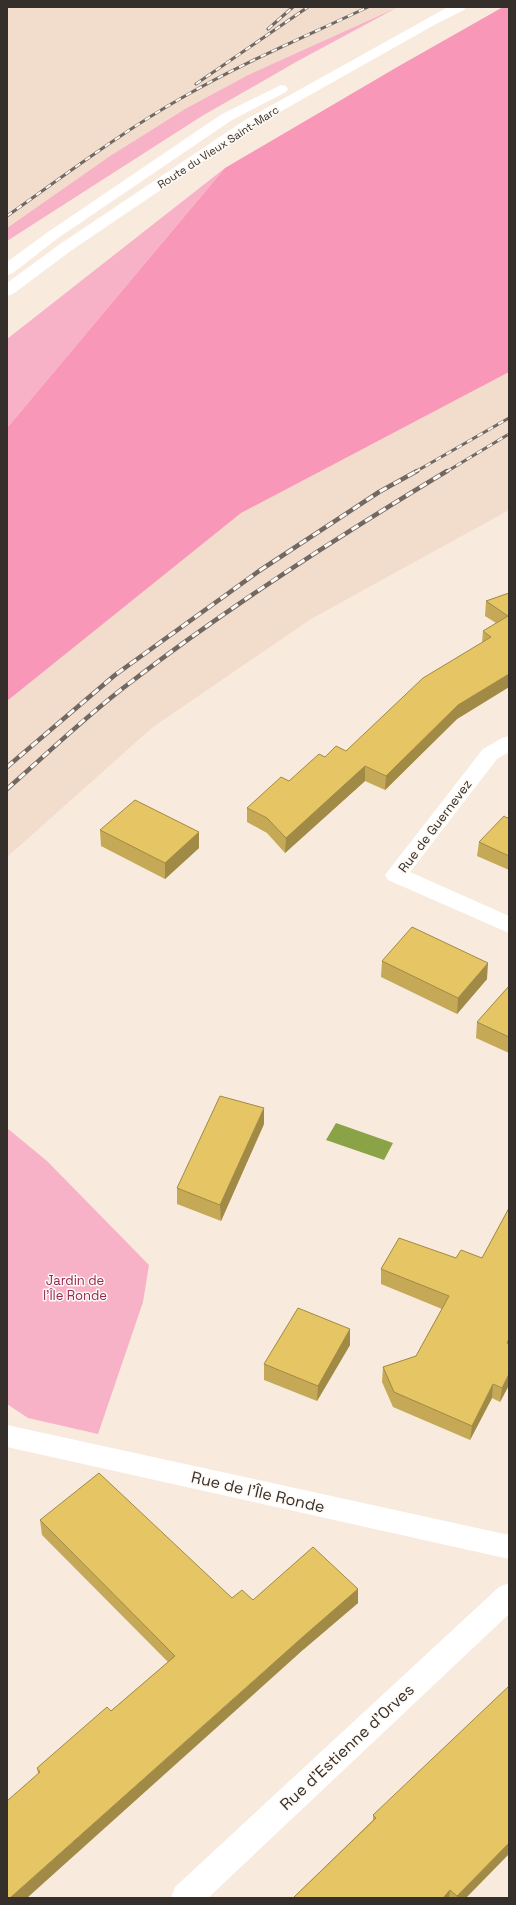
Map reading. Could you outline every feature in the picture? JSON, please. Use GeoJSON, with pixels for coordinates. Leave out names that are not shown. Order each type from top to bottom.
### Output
{"type":"FeatureCollection","features":[{"type":"Feature","properties":{"kind":"main road","name":"Route du Vieux Saint-Marc"},"geometry":{"type":"LineString","coordinates":[[7,270],[53,236],[227,117],[438,7]]}},
{"type":"Feature","properties":{"kind":"main road","name":"Route du Vieux Saint-Marc"},"geometry":{"type":"LineString","coordinates":[[7,291],[66,246],[250,123],[459,7]]}},
{"type":"Feature","properties":{"kind":"main road","name":"Rue de Guernevez"},"geometry":{"type":"LineString","coordinates":[[509,743],[490,754],[396,875],[509,925]]}},
{"type":"Feature","properties":{"kind":"main road","name":"Rue de l'Île Ronde"},"geometry":{"type":"LineString","coordinates":[[7,1436],[509,1547]]}},
{"type":"Feature","properties":{"kind":"main road","name":"Rue d'Estienne d'Orves"},"geometry":{"type":"LineString","coordinates":[[186,1898],[509,1596]]}},
{"type":"Feature","properties":{"kind":"shaded area"},"geometry":{"type":"Polygon","coordinates":[[[7,7],[397,7],[248,75],[185,109],[110,156],[7,228],[7,7]]]}},
{"type":"Feature","properties":{"kind":"shaded area"},"geometry":{"type":"Polygon","coordinates":[[[503,7],[509,7],[509,372],[241,513],[7,701],[7,428],[225,168],[503,7]]]}},
{"type":"Feature","properties":{"kind":"shaded area"},"geometry":{"type":"Polygon","coordinates":[[[509,372],[509,510],[311,619],[153,727],[7,857],[7,701],[241,513],[509,372]]]}},
{"type":"Feature","properties":{"kind":"shaded area"},"geometry":{"type":"Polygon","coordinates":[[[336,1123],[393,1143],[384,1160],[326,1140],[336,1123]]]}},
{"type":"Feature","properties":{"kind":"green space"},"geometry":{"type":"Polygon","coordinates":[[[398,7],[296,62],[202,116],[7,241],[7,228],[110,156],[185,109],[248,75],[398,7]]]}},
{"type":"Feature","properties":{"kind":"green space"},"geometry":{"type":"Polygon","coordinates":[[[225,168],[7,428],[7,339],[225,168]]]}},
{"type":"Feature","properties":{"kind":"green space","name":"Jardin de l'Île Ronde"},"geometry":{"type":"Polygon","coordinates":[[[7,1128],[47,1161],[149,1265],[143,1302],[98,1434],[28,1418],[7,1404],[7,1128]]]}},
{"type":"Feature","properties":{"kind":"building"},"geometry":{"type":"Polygon","coordinates":[[[509,593],[509,674],[458,705],[386,776],[365,766],[286,838],[267,818],[247,808],[281,777],[289,781],[319,754],[325,757],[336,746],[346,751],[423,678],[491,637],[483,631],[508,616],[486,601],[509,593]]]}},
{"type":"Feature","properties":{"kind":"building"},"geometry":{"type":"Polygon","coordinates":[[[135,800],[199,832],[165,863],[100,830],[135,800]]]}},
{"type":"Feature","properties":{"kind":"building"},"geometry":{"type":"Polygon","coordinates":[[[504,816],[507,818],[509,816],[509,856],[479,842],[504,816]]]}},
{"type":"Feature","properties":{"kind":"building"},"geometry":{"type":"Polygon","coordinates":[[[412,927],[488,963],[458,998],[382,961],[412,927]]]}},
{"type":"Feature","properties":{"kind":"building"},"geometry":{"type":"Polygon","coordinates":[[[509,986],[509,1037],[477,1022],[509,986]]]}},
{"type":"Feature","properties":{"kind":"building"},"geometry":{"type":"Polygon","coordinates":[[[220,1096],[264,1108],[220,1205],[177,1188],[220,1096]]]}},
{"type":"Feature","properties":{"kind":"building"},"geometry":{"type":"Polygon","coordinates":[[[509,1208],[509,1339],[507,1343],[509,1344],[509,1374],[502,1388],[493,1384],[472,1426],[394,1392],[383,1367],[416,1356],[449,1296],[381,1269],[399,1238],[456,1258],[461,1250],[482,1258],[509,1208]]]}},
{"type":"Feature","properties":{"kind":"building"},"geometry":{"type":"Polygon","coordinates":[[[298,1308],[350,1329],[318,1386],[264,1364],[298,1308]]]}},
{"type":"Feature","properties":{"kind":"building"},"geometry":{"type":"Polygon","coordinates":[[[99,1473],[232,1598],[242,1590],[253,1600],[313,1547],[358,1589],[10,1898],[7,1898],[7,1801],[40,1772],[37,1768],[107,1707],[111,1711],[175,1656],[40,1520],[99,1473]]]}},
{"type":"Feature","properties":{"kind":"building"},"geometry":{"type":"Polygon","coordinates":[[[509,1686],[509,1843],[457,1896],[450,1890],[443,1898],[293,1898],[376,1818],[373,1815],[509,1686]]]}},
{"type":"Feature","properties":{"kind":"railway"},"geometry":{"type":"LineString","coordinates":[[268,29],[293,7]]}},
{"type":"Feature","properties":{"kind":"railway"},"geometry":{"type":"LineString","coordinates":[[196,84],[308,7]]}},
{"type":"Feature","properties":{"kind":"railway"},"geometry":{"type":"LineString","coordinates":[[7,216],[72,169],[139,124],[185,96],[253,61],[368,7]]}},
{"type":"Feature","properties":{"kind":"railway"},"geometry":{"type":"LineString","coordinates":[[415,472],[509,418]]}},
{"type":"Feature","properties":{"kind":"railway"},"geometry":{"type":"LineString","coordinates":[[446,472],[509,434]]}},
{"type":"Feature","properties":{"kind":"railway"},"geometry":{"type":"LineString","coordinates":[[7,767],[115,675],[259,571],[379,492],[417,471]]}},
{"type":"Feature","properties":{"kind":"railway"},"geometry":{"type":"LineString","coordinates":[[7,789],[68,734],[169,653],[286,572],[447,471]]}}]}
